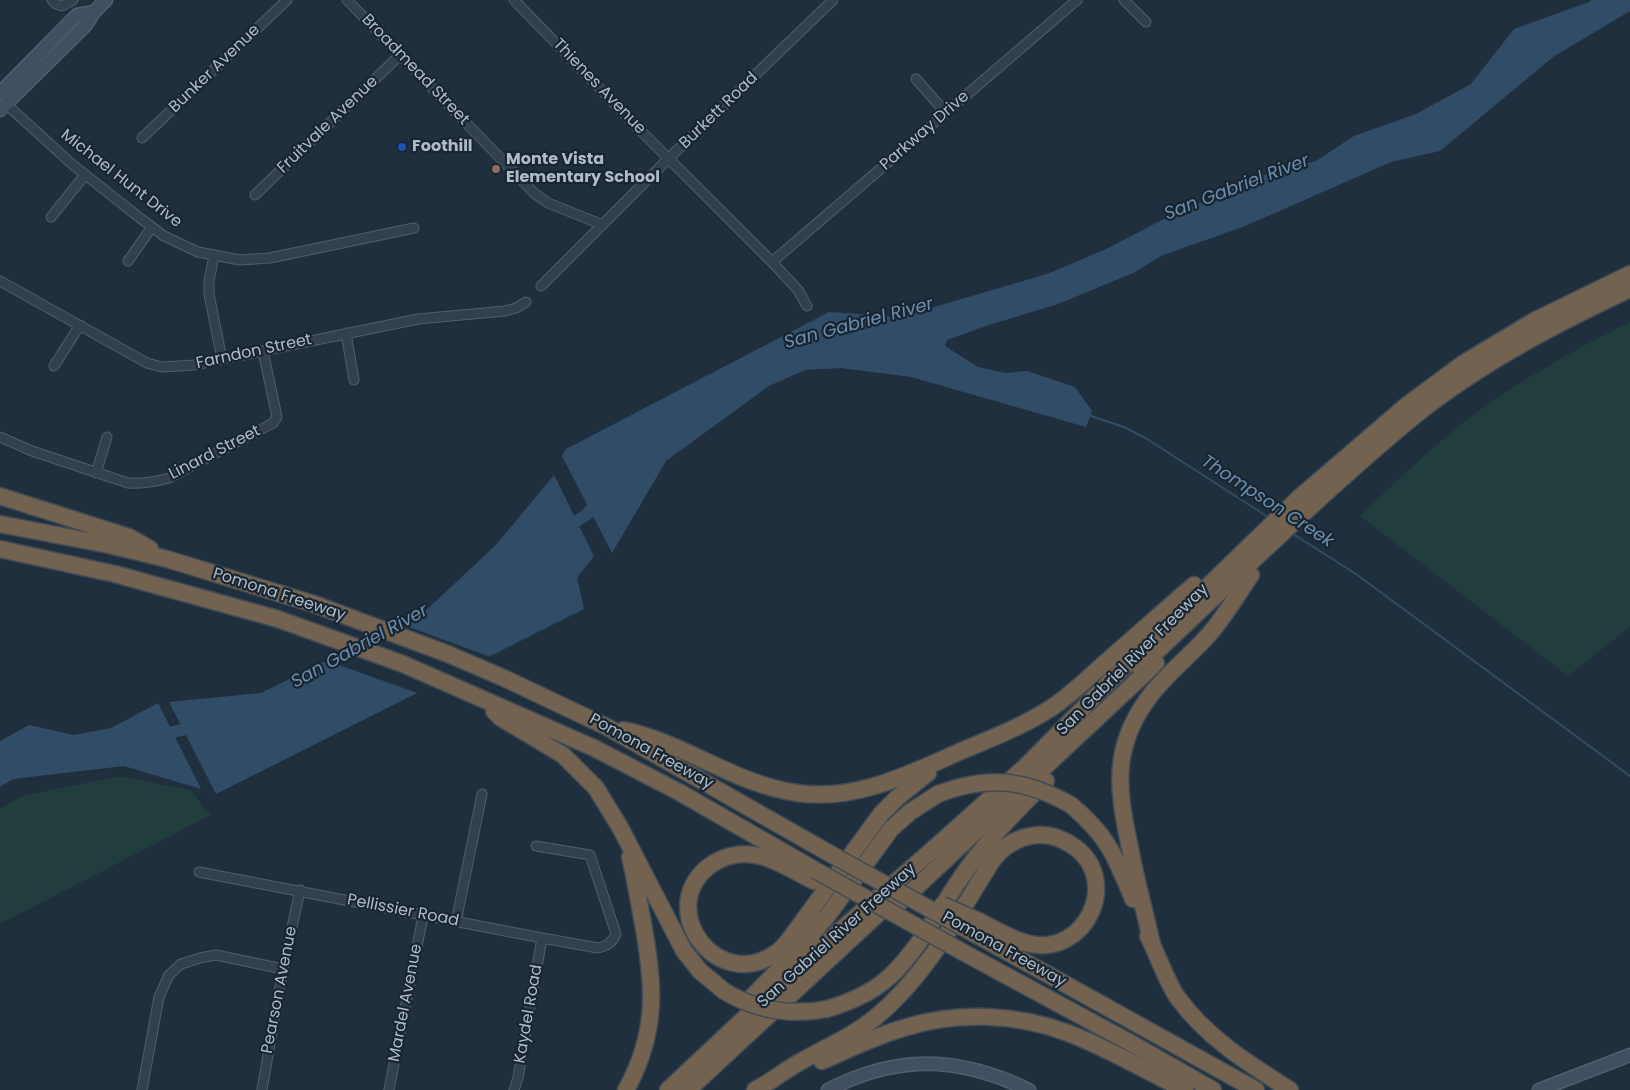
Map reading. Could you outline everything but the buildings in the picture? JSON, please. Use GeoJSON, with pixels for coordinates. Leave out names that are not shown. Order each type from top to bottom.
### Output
{"type":"FeatureCollection","features":[{"type":"Feature","properties":{"kind":"highway","name":"San Gabriel River Freeway"},"geometry":{"type":"LineString","coordinates":[[699,1090],[1092,724],[1406,406],[1464,363],[1534,321],[1630,274]]}},
{"type":"Feature","properties":{"kind":"highway"},"geometry":{"type":"LineString","coordinates":[[1310,504],[1390,429],[1427,400],[1530,334],[1568,313],[1630,284]]}},
{"type":"Feature","properties":{"kind":"highway"},"geometry":{"type":"LineString","coordinates":[[1310,504],[1402,426],[1455,387],[1536,335],[1630,289]]}},
{"type":"Feature","properties":{"kind":"highway","name":"San Gabriel River Freeway"},"geometry":{"type":"LineString","coordinates":[[667,1090],[823,946],[1024,767],[1112,678],[1232,562],[1253,561],[1310,504],[1460,393],[1540,343],[1630,298]]}},
{"type":"Feature","properties":{"kind":"highway"},"geometry":{"type":"LineString","coordinates":[[0,496],[129,537],[167,560]]}},
{"type":"Feature","properties":{"kind":"highway","name":"Pomona Freeway"},"geometry":{"type":"LineString","coordinates":[[0,524],[109,545],[167,560],[314,604],[392,632],[506,679],[604,725],[827,852],[976,927],[1256,1090]]}},
{"type":"Feature","properties":{"kind":"highway","name":"Pomona Freeway"},"geometry":{"type":"LineString","coordinates":[[0,549],[115,574],[278,619],[403,664],[592,746],[679,792],[815,875],[1129,1042],[1212,1090]]}},
{"type":"Feature","properties":{"kind":"highway"},"geometry":{"type":"LineString","coordinates":[[1112,678],[1133,667],[1253,561]]}},
{"type":"Feature","properties":{"kind":"highway"},"geometry":{"type":"LineString","coordinates":[[1152,944],[1122,811],[1120,791],[1123,749],[1129,730],[1148,698],[1212,631],[1253,561]]}},
{"type":"Feature","properties":{"kind":"highway"},"geometry":{"type":"LineString","coordinates":[[688,1090],[1011,790],[1253,561]]}},
{"type":"Feature","properties":{"kind":"highway"},"geometry":{"type":"LineString","coordinates":[[604,725],[646,735],[736,776],[765,787],[798,794],[852,792],[906,775],[1024,723],[1052,708],[1195,584],[1232,562]]}},
{"type":"Feature","properties":{"kind":"highway"},"geometry":{"type":"LineString","coordinates":[[480,697],[502,718],[565,758],[596,788],[622,829],[684,951],[700,971],[724,992],[754,1006],[768,1010],[798,1013],[827,1010],[859,998],[892,975],[901,965],[980,851],[1003,824],[1052,775],[1092,724]]}},
{"type":"Feature","properties":{"kind":"highway"},"geometry":{"type":"LineString","coordinates":[[815,875],[754,855],[726,856],[709,866],[695,882],[689,901],[690,923],[704,947],[715,956],[728,962],[741,964],[754,962],[777,953],[789,940],[860,841],[898,797],[926,775],[984,741]]}},
{"type":"Feature","properties":{"kind":"highway"},"geometry":{"type":"LineString","coordinates":[[667,1090],[726,1023],[800,948],[828,915],[891,830],[910,812],[938,794],[973,783],[1004,782],[1034,787],[1071,805],[1095,827],[1117,859],[1140,920],[1176,997],[1195,1020],[1217,1041],[1253,1067],[1290,1090]]}},
{"type":"Feature","properties":{"kind":"highway"},"geometry":{"type":"LineString","coordinates":[[622,829],[633,868],[650,959],[652,995],[649,1027],[641,1057],[626,1090]]}},
{"type":"Feature","properties":{"kind":"highway"},"geometry":{"type":"LineString","coordinates":[[762,1086],[798,1063],[851,1035],[876,1017],[897,997],[929,959],[992,862],[1000,851],[1008,845],[1030,836],[1045,835],[1070,843],[1082,852],[1094,876],[1095,904],[1083,926],[1071,936],[1060,942],[1045,945],[1031,944],[976,927]]}},
{"type":"Feature","properties":{"kind":"highway"},"geometry":{"type":"LineString","coordinates":[[680,1090],[814,964],[823,946]]}},
{"type":"Feature","properties":{"kind":"highway"},"geometry":{"type":"LineString","coordinates":[[762,1086],[877,1037],[907,1027],[939,1020],[982,1017],[1024,1021],[1067,1032],[1185,1090]]}},
{"type":"Feature","properties":{"kind":"main road"},"geometry":{"type":"LineString","coordinates":[[2,101],[86,25],[94,12],[106,0]]}},
{"type":"Feature","properties":{"kind":"main road"},"geometry":{"type":"LineString","coordinates":[[1545,1089],[1630,1055]]}},
{"type":"Feature","properties":{"kind":"main road"},"geometry":{"type":"LineString","coordinates":[[828,1090],[879,1069],[912,1064],[957,1065],[991,1074],[1024,1089]]}},
{"type":"Feature","properties":{"kind":"street"},"geometry":{"type":"LineString","coordinates":[[52,0],[62,6],[74,0]]}},
{"type":"Feature","properties":{"kind":"street","name":"Bunker Avenue"},"geometry":{"type":"LineString","coordinates":[[142,138],[287,0]]}},
{"type":"Feature","properties":{"kind":"street","name":"Broadmead Street"},"geometry":{"type":"LineString","coordinates":[[347,0],[534,192],[548,203],[603,225]]}},
{"type":"Feature","properties":{"kind":"street","name":"Thienes Avenue"},"geometry":{"type":"LineString","coordinates":[[514,0],[772,262],[798,290],[806,306]]}},
{"type":"Feature","properties":{"kind":"street","name":"Parkway Drive"},"geometry":{"type":"LineString","coordinates":[[772,262],[1077,0]]}},
{"type":"Feature","properties":{"kind":"street"},"geometry":{"type":"LineString","coordinates":[[1124,0],[1146,22]]}},
{"type":"Feature","properties":{"kind":"street","name":"Burkett Road"},"geometry":{"type":"LineString","coordinates":[[541,286],[826,2]]}},
{"type":"Feature","properties":{"kind":"street","name":"Fruitvale Avenue"},"geometry":{"type":"LineString","coordinates":[[255,195],[401,54]]}},
{"type":"Feature","properties":{"kind":"street"},"geometry":{"type":"LineString","coordinates":[[916,79],[946,113]]}},
{"type":"Feature","properties":{"kind":"street","name":"Michael Hunt Drive"},"geometry":{"type":"LineString","coordinates":[[2,101],[53,148],[152,228],[182,246],[198,252],[240,260],[270,258],[414,228]]}},
{"type":"Feature","properties":{"kind":"street"},"geometry":{"type":"LineString","coordinates":[[51,217],[85,175]]}},
{"type":"Feature","properties":{"kind":"street"},"geometry":{"type":"LineString","coordinates":[[128,261],[152,228]]}},
{"type":"Feature","properties":{"kind":"street"},"geometry":{"type":"LineString","coordinates":[[214,256],[209,281],[209,294],[222,359]]}},
{"type":"Feature","properties":{"kind":"street","name":"Farndon Street"},"geometry":{"type":"LineString","coordinates":[[0,281],[147,363],[162,367],[194,366],[418,319],[505,312],[526,302]]}},
{"type":"Feature","properties":{"kind":"street"},"geometry":{"type":"LineString","coordinates":[[54,366],[80,325]]}},
{"type":"Feature","properties":{"kind":"street"},"geometry":{"type":"LineString","coordinates":[[346,333],[354,380]]}},
{"type":"Feature","properties":{"kind":"street","name":"Linard Street"},"geometry":{"type":"LineString","coordinates":[[0,437],[32,451],[128,483],[144,484],[169,478],[273,423],[277,417],[263,351]]}},
{"type":"Feature","properties":{"kind":"street"},"geometry":{"type":"LineString","coordinates":[[96,473],[107,437]]}},
{"type":"Feature","properties":{"kind":"street"},"geometry":{"type":"LineString","coordinates":[[456,922],[482,794]]}},
{"type":"Feature","properties":{"kind":"street","name":"Pellissier Road"},"geometry":{"type":"LineString","coordinates":[[199,872],[542,938],[598,948],[607,946],[614,940],[616,934],[590,855],[536,846]]}},
{"type":"Feature","properties":{"kind":"street","name":"Pearson Avenue"},"geometry":{"type":"LineString","coordinates":[[262,1090],[283,969],[300,890]]}},
{"type":"Feature","properties":{"kind":"street","name":"Mardel Avenue"},"geometry":{"type":"LineString","coordinates":[[389,1090],[423,916]]}},
{"type":"Feature","properties":{"kind":"street","name":"Kaydel Road"},"geometry":{"type":"LineString","coordinates":[[514,1090],[518,1078],[542,938]]}},
{"type":"Feature","properties":{"kind":"street"},"geometry":{"type":"LineString","coordinates":[[142,1090],[159,997],[169,975],[181,964],[216,955],[283,969]]}},
{"type":"Feature","properties":{"kind":"green space"},"geometry":{"type":"Polygon","coordinates":[[[1630,322],[1630,627],[1568,676],[1360,516],[1429,451],[1473,415],[1550,365],[1630,322]]]}},
{"type":"Feature","properties":{"kind":"green space"},"geometry":{"type":"Polygon","coordinates":[[[120,776],[190,790],[211,815],[0,924],[0,809],[22,796],[120,776]]]}},
{"type":"Feature","properties":{"kind":"water"},"geometry":{"type":"Polygon","coordinates":[[[1591,0],[1630,0],[1630,11],[1553,57],[1440,151],[1391,162],[1243,227],[1163,255],[1133,273],[1058,304],[947,340],[945,346],[978,367],[1005,373],[1027,371],[1075,387],[1092,411],[1086,427],[911,377],[841,368],[805,370],[769,386],[666,461],[612,553],[562,456],[566,449],[829,312],[900,317],[1047,274],[1106,249],[1168,217],[1261,176],[1316,161],[1354,136],[1416,114],[1471,84],[1514,29],[1591,0]]]}},
{"type":"Feature","properties":{"kind":"water"},"geometry":{"type":"Polygon","coordinates":[[[554,475],[594,556],[577,578],[584,609],[216,794],[169,702],[261,693],[423,613],[496,545],[554,475]]]}},
{"type":"Feature","properties":{"kind":"water"},"geometry":{"type":"Polygon","coordinates":[[[158,703],[201,789],[124,766],[13,779],[0,787],[0,741],[29,725],[74,735],[111,728],[158,703]]]}},
{"type":"Feature","properties":{"kind":"pier"},"geometry":{"type":"Polygon","coordinates":[[[398,623],[493,658],[420,694],[325,660],[398,623]]]}},
{"type":"Feature","properties":{"kind":"waterway","name":"Thompson Creek"},"geometry":{"type":"LineString","coordinates":[[1088,415],[1124,427],[1147,439],[1268,517]]}},
{"type":"Feature","properties":{"kind":"waterway","name":"San Gabriel River"},"geometry":{"type":"LineString","coordinates":[[563,530],[586,515],[601,498]]}},
{"type":"Feature","properties":{"kind":"waterway","name":"Thompson Creek"},"geometry":{"type":"LineString","coordinates":[[1293,534],[1356,574],[1630,776]]}},
{"type":"Feature","properties":{"kind":"waterway","name":"San Gabriel River"},"geometry":{"type":"LineString","coordinates":[[155,736],[199,726]]}},
{"type":"Feature","properties":{"kind":"place","name":"Foothill"},"geometry":{"type":"Point","coordinates":[402,147]}},
{"type":"Feature","properties":{"kind":"place","name":"Monte Vista Elementary School"},"geometry":{"type":"Point","coordinates":[496,169]}}]}
